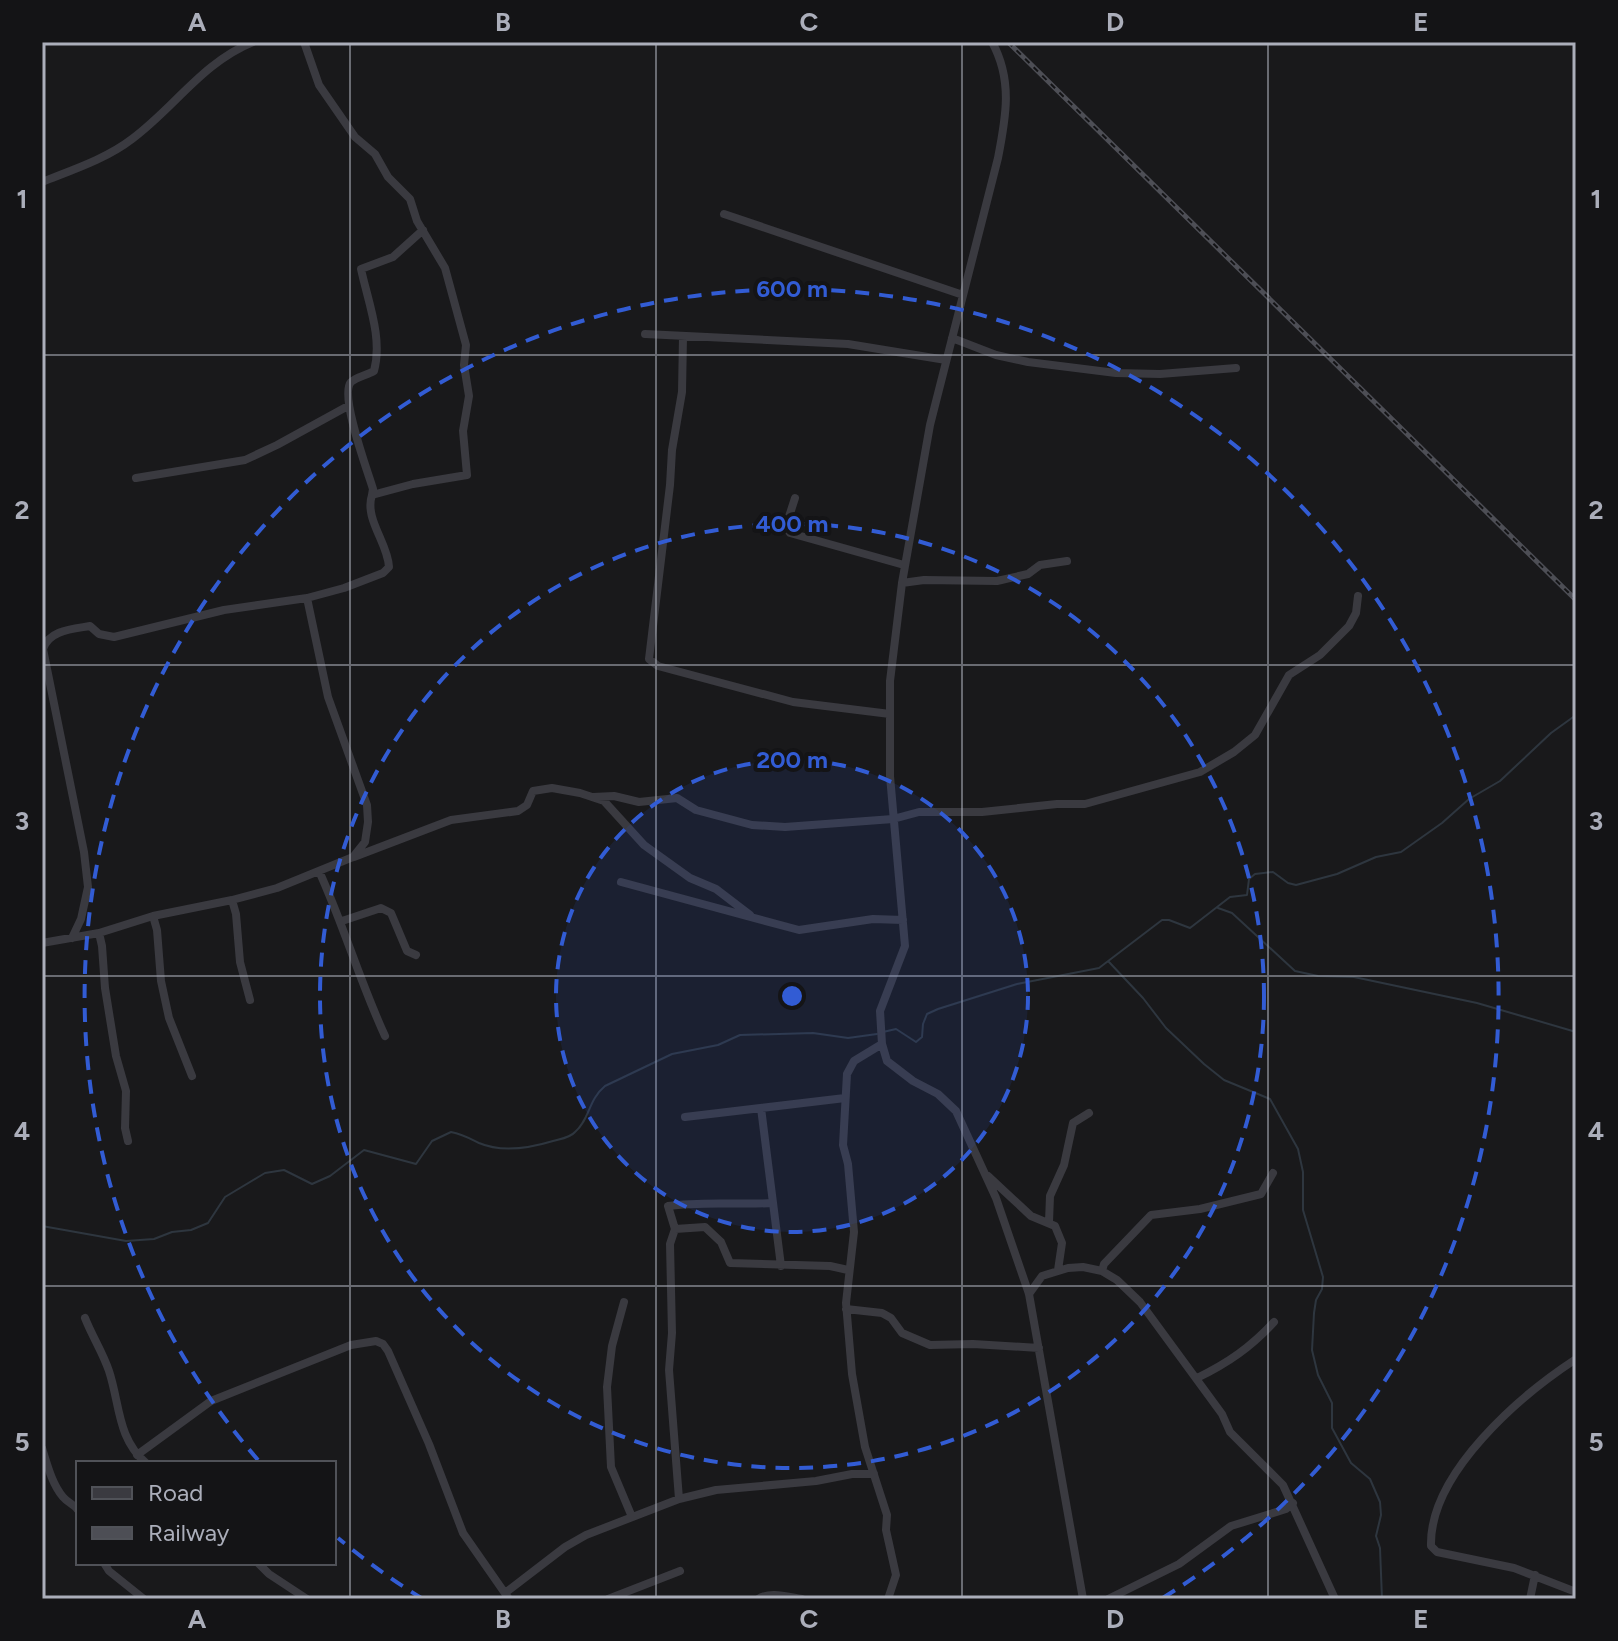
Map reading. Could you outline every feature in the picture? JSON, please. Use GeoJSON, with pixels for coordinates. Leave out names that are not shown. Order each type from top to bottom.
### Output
{"type":"FeatureCollection","features":[{"type":"Feature","properties":{"kind":"street"},"geometry":{"type":"LineString","coordinates":[[42,182],[89,163],[131,140],[215,62],[253,42]]}},
{"type":"Feature","properties":{"kind":"street"},"geometry":{"type":"LineString","coordinates":[[304,42],[319,85],[355,137],[375,154],[388,177],[410,199],[423,230],[445,268],[464,333],[464,365],[469,396],[463,431],[467,475],[372,495]]}},
{"type":"Feature","properties":{"kind":"street"},"geometry":{"type":"LineString","coordinates":[[992,42],[1006,76],[1005,116],[998,158],[930,425],[904,565],[890,681],[893,819],[905,946],[880,1011],[881,1035],[887,1061],[913,1081],[938,1094],[956,1111],[987,1175],[1029,1294],[1083,1599]]}},
{"type":"Feature","properties":{"kind":"street"},"geometry":{"type":"LineString","coordinates":[[724,214],[963,295]]}},
{"type":"Feature","properties":{"kind":"street"},"geometry":{"type":"LineString","coordinates":[[72,938],[81,919],[88,887],[84,852],[43,649],[45,643],[64,631],[90,626],[99,634],[114,637],[224,610],[307,598],[344,588],[383,573],[389,567],[389,559],[376,528],[370,501],[373,489],[348,406],[347,389],[351,381],[374,371],[378,356],[361,269],[393,257],[423,230]]}},
{"type":"Feature","properties":{"kind":"street"},"geometry":{"type":"LineString","coordinates":[[645,334],[848,344],[946,360]]}},
{"type":"Feature","properties":{"kind":"street"},"geometry":{"type":"LineString","coordinates":[[683,337],[682,392],[672,450],[649,659],[658,666],[793,702],[890,714]]}},
{"type":"Feature","properties":{"kind":"street"},"geometry":{"type":"LineString","coordinates":[[952,338],[1017,360],[1116,373],[1160,374],[1236,368]]}},
{"type":"Feature","properties":{"kind":"street"},"geometry":{"type":"LineString","coordinates":[[136,478],[245,460],[348,406]]}},
{"type":"Feature","properties":{"kind":"street"},"geometry":{"type":"LineString","coordinates":[[795,498],[786,526],[790,533],[904,565]]}},
{"type":"Feature","properties":{"kind":"street"},"geometry":{"type":"LineString","coordinates":[[902,583],[997,581],[1028,574],[1040,565],[1067,561]]}},
{"type":"Feature","properties":{"kind":"street"},"geometry":{"type":"LineString","coordinates":[[593,797],[614,796],[639,802],[677,798],[696,810],[752,825],[785,827],[893,819],[919,812],[982,812],[1085,804],[1200,772],[1234,752],[1255,735],[1289,675],[1320,655],[1349,626],[1356,613],[1358,596]]}},
{"type":"Feature","properties":{"kind":"street"},"geometry":{"type":"LineString","coordinates":[[307,598],[328,697],[367,805],[365,842],[353,857]]}},
{"type":"Feature","properties":{"kind":"street"},"geometry":{"type":"LineString","coordinates":[[42,943],[99,933],[153,916],[277,888],[451,820],[518,811],[527,805],[533,791],[552,788],[604,801],[644,845],[690,878],[716,889],[750,915]]}},
{"type":"Feature","properties":{"kind":"street"},"geometry":{"type":"LineString","coordinates":[[319,871],[342,921],[367,997],[385,1036]]}},
{"type":"Feature","properties":{"kind":"street"},"geometry":{"type":"LineString","coordinates":[[621,882],[799,930],[873,919],[903,920]]}},
{"type":"Feature","properties":{"kind":"street"},"geometry":{"type":"LineString","coordinates":[[232,900],[240,962],[250,1000]]}},
{"type":"Feature","properties":{"kind":"street"},"geometry":{"type":"LineString","coordinates":[[342,921],[386,909],[391,913],[407,951],[416,955]]}},
{"type":"Feature","properties":{"kind":"street"},"geometry":{"type":"LineString","coordinates":[[153,916],[169,1018],[192,1076]]}},
{"type":"Feature","properties":{"kind":"street"},"geometry":{"type":"LineString","coordinates":[[99,933],[116,1056],[126,1091],[125,1128],[128,1141]]}},
{"type":"Feature","properties":{"kind":"street"},"geometry":{"type":"LineString","coordinates":[[881,1035],[854,1061],[847,1074],[843,1145],[848,1164],[854,1232],[846,1309],[854,1387],[865,1447],[885,1503],[888,1544],[895,1567],[896,1575],[888,1599]]}},
{"type":"Feature","properties":{"kind":"street"},"geometry":{"type":"LineString","coordinates":[[685,1117],[845,1098]]}},
{"type":"Feature","properties":{"kind":"street"},"geometry":{"type":"LineString","coordinates":[[761,1108],[781,1266]]}},
{"type":"Feature","properties":{"kind":"street"},"geometry":{"type":"LineString","coordinates":[[1049,1222],[1050,1196],[1064,1165],[1073,1123],[1089,1113]]}},
{"type":"Feature","properties":{"kind":"street"},"geometry":{"type":"LineString","coordinates":[[1102,1271],[1104,1264],[1151,1215],[1200,1209],[1261,1194],[1273,1173]]}},
{"type":"Feature","properties":{"kind":"street"},"geometry":{"type":"LineString","coordinates":[[987,1175],[1031,1216],[1055,1226],[1062,1243],[1058,1270]]}},
{"type":"Feature","properties":{"kind":"street"},"geometry":{"type":"LineString","coordinates":[[679,1499],[669,1370],[672,1333],[670,1244],[675,1229],[668,1206],[693,1202],[735,1205],[773,1203]]}},
{"type":"Feature","properties":{"kind":"street"},"geometry":{"type":"LineString","coordinates":[[675,1229],[705,1227],[721,1242],[730,1263],[830,1266],[848,1270]]}},
{"type":"Feature","properties":{"kind":"street"},"geometry":{"type":"LineString","coordinates":[[1029,1294],[1042,1276],[1058,1270],[1083,1267],[1102,1271],[1117,1280],[1140,1302],[1222,1414],[1230,1432],[1283,1485],[1335,1599]]}},
{"type":"Feature","properties":{"kind":"street"},"geometry":{"type":"LineString","coordinates":[[624,1302],[612,1346],[607,1387],[611,1467],[632,1517]]}},
{"type":"Feature","properties":{"kind":"street"},"geometry":{"type":"LineString","coordinates":[[846,1309],[882,1313],[891,1318],[902,1333],[930,1345],[1039,1348]]}},
{"type":"Feature","properties":{"kind":"street"},"geometry":{"type":"LineString","coordinates":[[85,1318],[110,1373],[121,1426],[144,1461]]}},
{"type":"Feature","properties":{"kind":"street"},"geometry":{"type":"LineString","coordinates":[[1197,1378],[1229,1362],[1252,1345],[1274,1322]]}},
{"type":"Feature","properties":{"kind":"street"},"geometry":{"type":"LineString","coordinates":[[137,1455],[211,1401],[351,1345],[376,1341],[388,1351],[429,1444],[463,1533],[507,1596],[565,1547],[586,1535],[679,1499],[716,1490],[874,1474]]}},
{"type":"Feature","properties":{"kind":"street"},"geometry":{"type":"LineString","coordinates":[[1576,1359],[1552,1374],[1474,1447],[1441,1502],[1431,1539],[1437,1552],[1514,1568],[1576,1592]]}},
{"type":"Feature","properties":{"kind":"street"},"geometry":{"type":"LineString","coordinates":[[42,1448],[51,1475],[64,1499],[76,1507]]}},
{"type":"Feature","properties":{"kind":"street"},"geometry":{"type":"LineString","coordinates":[[1108,1599],[1179,1564],[1231,1526],[1286,1509],[1293,1503]]}},
{"type":"Feature","properties":{"kind":"street"},"geometry":{"type":"LineString","coordinates":[[105,1565],[144,1599]]}},
{"type":"Feature","properties":{"kind":"street"},"geometry":{"type":"LineString","coordinates":[[260,1565],[307,1599]]}},
{"type":"Feature","properties":{"kind":"street"},"geometry":{"type":"LineString","coordinates":[[608,1599],[680,1571]]}},
{"type":"Feature","properties":{"kind":"street"},"geometry":{"type":"LineString","coordinates":[[1530,1599],[1535,1575]]}},
{"type":"Feature","properties":{"kind":"street"},"geometry":{"type":"LineString","coordinates":[[758,1599],[763,1595],[802,1599]]}},
{"type":"Feature","properties":{"kind":"waterway"},"geometry":{"type":"LineString","coordinates":[[883,1032],[896,1029],[916,1042],[922,1037],[927,1014],[938,1009],[1017,984],[1099,968],[1162,920],[1190,928],[1230,897],[1247,895],[1249,879],[1255,874],[1273,872],[1296,885],[1337,874],[1376,857],[1401,852],[1469,799],[1500,781],[1551,733],[1576,715]]}},
{"type":"Feature","properties":{"kind":"waterway"},"geometry":{"type":"LineString","coordinates":[[1218,908],[1232,913],[1295,971],[1318,976],[1354,977],[1477,1003],[1576,1032]]}},
{"type":"Feature","properties":{"kind":"waterway"},"geometry":{"type":"LineString","coordinates":[[1109,962],[1166,1028],[1204,1064],[1224,1080],[1270,1099],[1298,1149],[1303,1172],[1303,1210],[1323,1277],[1314,1313],[1312,1350],[1318,1375],[1332,1403],[1332,1428],[1351,1463],[1370,1479],[1380,1502],[1381,1515],[1376,1536],[1380,1548],[1382,1599]]}},
{"type":"Feature","properties":{"kind":"waterway"},"geometry":{"type":"LineString","coordinates":[[42,1226],[126,1241],[154,1239],[208,1223],[225,1197],[265,1173],[284,1170],[312,1184],[330,1176],[364,1150],[416,1164],[432,1141],[451,1132],[488,1146],[506,1149],[535,1146],[568,1137],[580,1127],[595,1097],[605,1086],[672,1054],[718,1045],[740,1035],[813,1033],[848,1038],[877,1034]]}},
{"type":"Feature","properties":{"kind":"railway"},"geometry":{"type":"LineString","coordinates":[[1008,42],[1576,600]]}}]}
